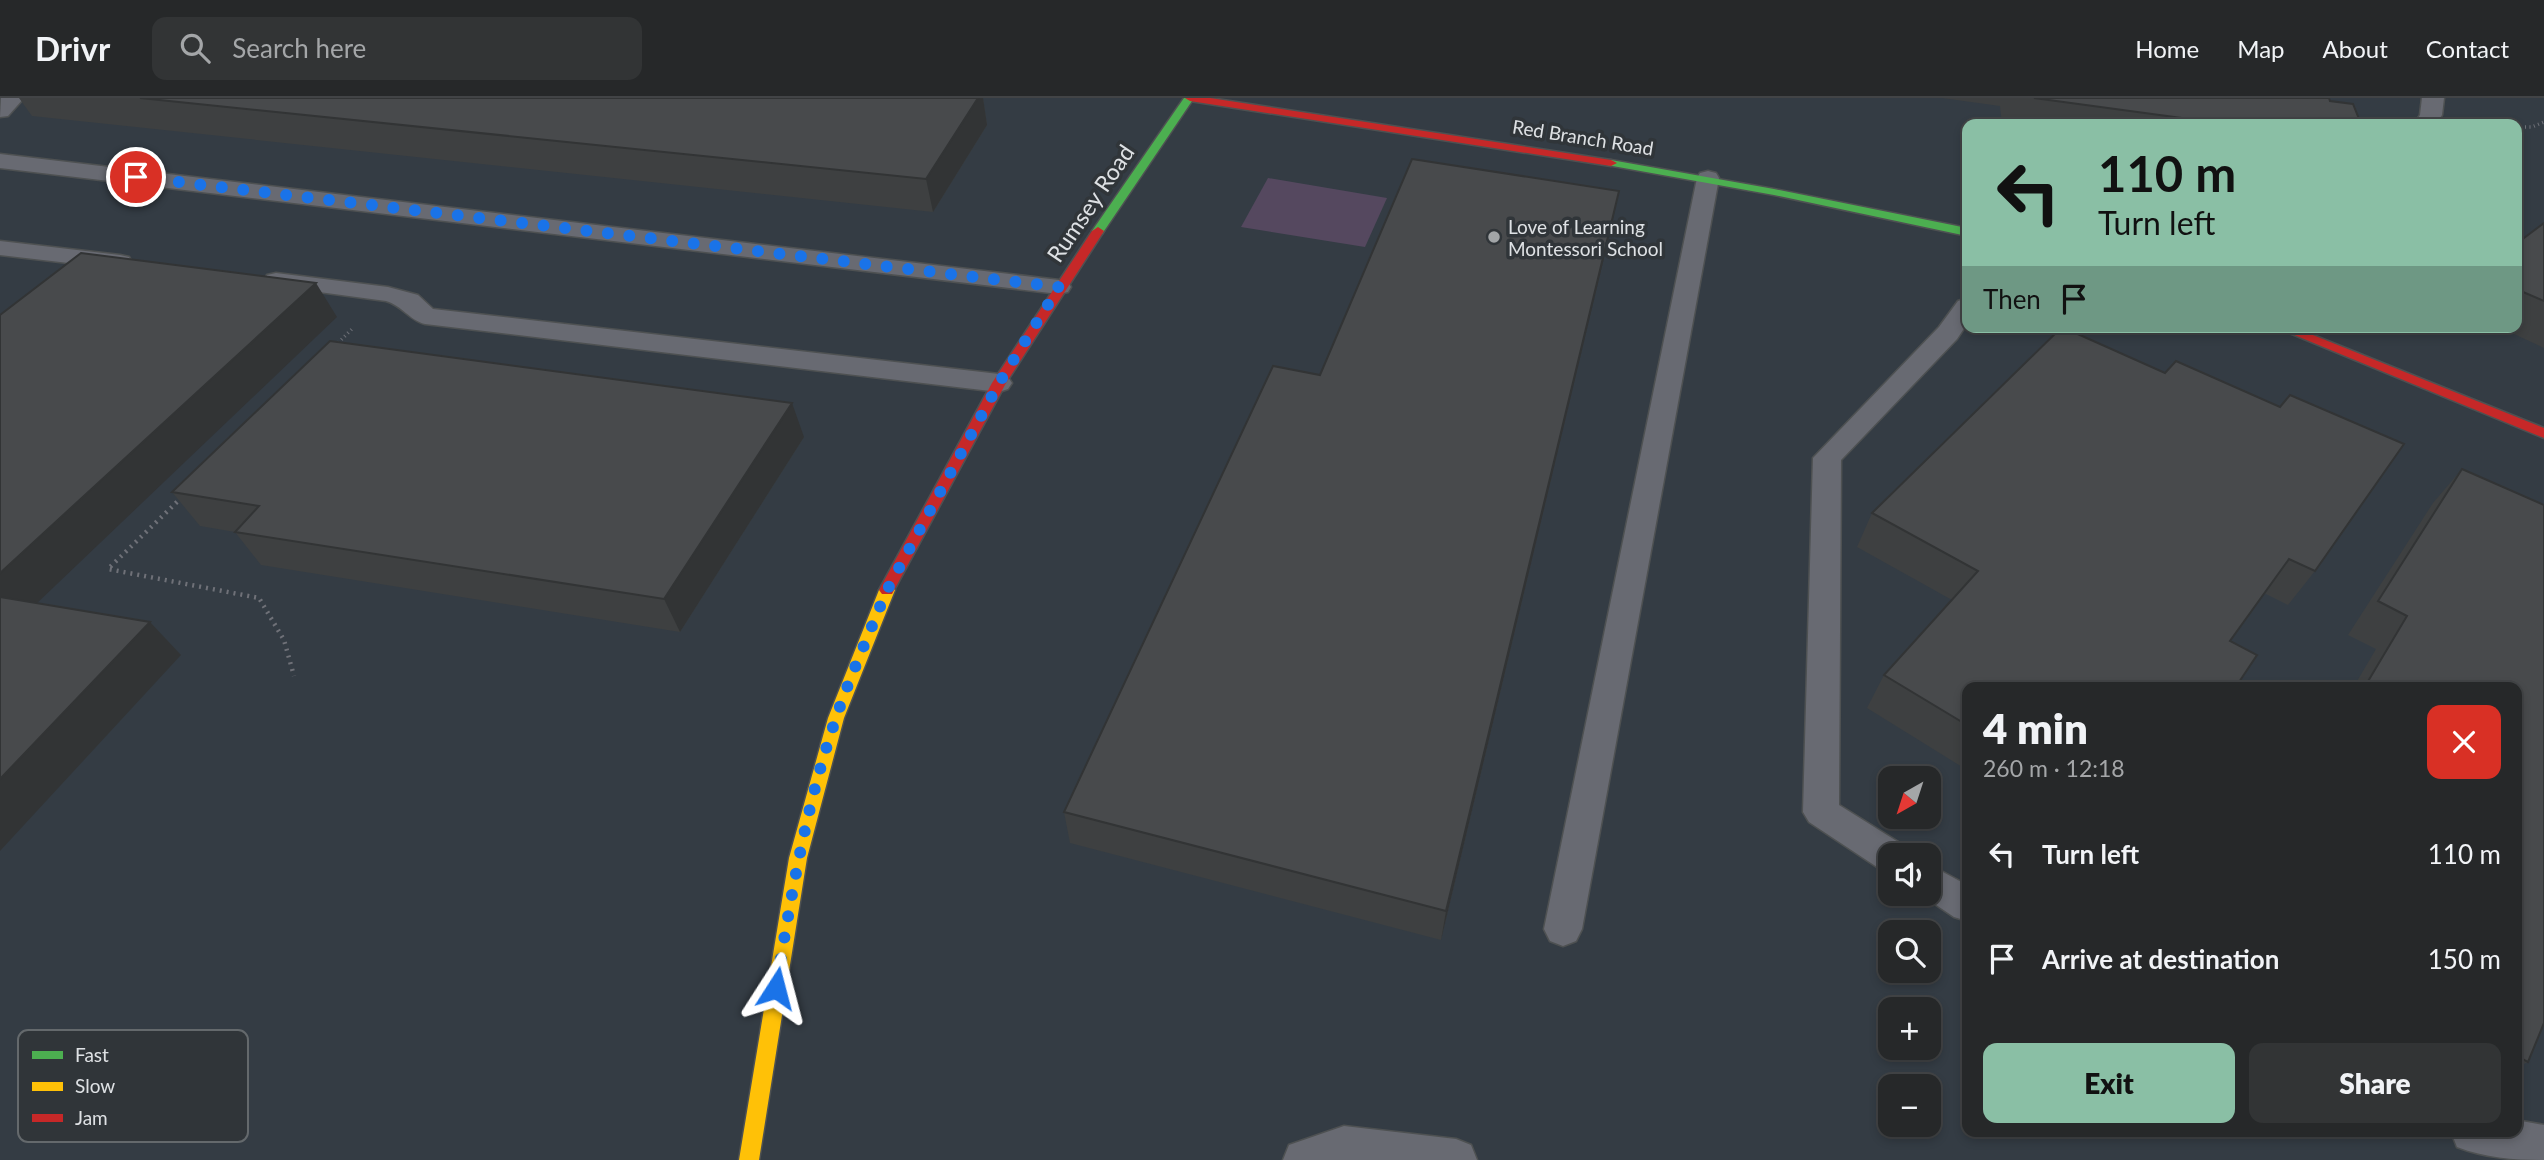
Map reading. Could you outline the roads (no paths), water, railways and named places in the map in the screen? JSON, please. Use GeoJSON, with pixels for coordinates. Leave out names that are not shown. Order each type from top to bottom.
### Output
{"type":"FeatureCollection","features":[{"type":"Feature","properties":{"kind":"street","name":"Red Branch Road"},"geometry":{"type":"LineString","coordinates":[[1190,98],[1270,104],[1708,178],[1839,203],[1962,231]]}},
{"type":"Feature","properties":{"kind":"street","name":"Rumsey Road"},"geometry":{"type":"LineString","coordinates":[[749,1160],[798,858],[836,718],[885,594],[999,383],[1059,287],[1190,98]]}},
{"type":"Feature","properties":{"kind":"street"},"geometry":{"type":"LineString","coordinates":[[2297,333],[2544,433]]}},
{"type":"Feature","properties":{"kind":"lane"},"geometry":{"type":"LineString","coordinates":[[0,111],[13,98]]}},
{"type":"Feature","properties":{"kind":"lane"},"geometry":{"type":"LineString","coordinates":[[2428,119],[2433,98]]}},
{"type":"Feature","properties":{"kind":"lane"},"geometry":{"type":"LineString","coordinates":[[0,161],[1059,287]]}},
{"type":"Feature","properties":{"kind":"lane"},"geometry":{"type":"LineString","coordinates":[[1563,929],[1708,178]]}},
{"type":"Feature","properties":{"kind":"lane"},"geometry":{"type":"LineString","coordinates":[[0,248],[143,264]]}},
{"type":"Feature","properties":{"kind":"lane"},"geometry":{"type":"LineString","coordinates":[[251,278],[388,294],[409,300],[425,316],[999,383]]}},
{"type":"Feature","properties":{"kind":"lane"},"geometry":{"type":"LineString","coordinates":[[1878,848],[1821,812],[1827,458],[1948,333],[1962,313]]}},
{"type":"Feature","properties":{"kind":"lane"},"geometry":{"type":"LineString","coordinates":[[1941,888],[1962,902]]}},
{"type":"Feature","properties":{"kind":"lane"},"geometry":{"type":"LineString","coordinates":[[2498,1137],[2544,1146]]}},
{"type":"Feature","properties":{"kind":"lane"},"geometry":{"type":"LineString","coordinates":[[1304,1160],[1344,1147],[1456,1160]]}},
{"type":"Feature","properties":{"kind":"place","name":"Love of Learning Montessori School"},"geometry":{"type":"Point","coordinates":[1494,237]}}]}
